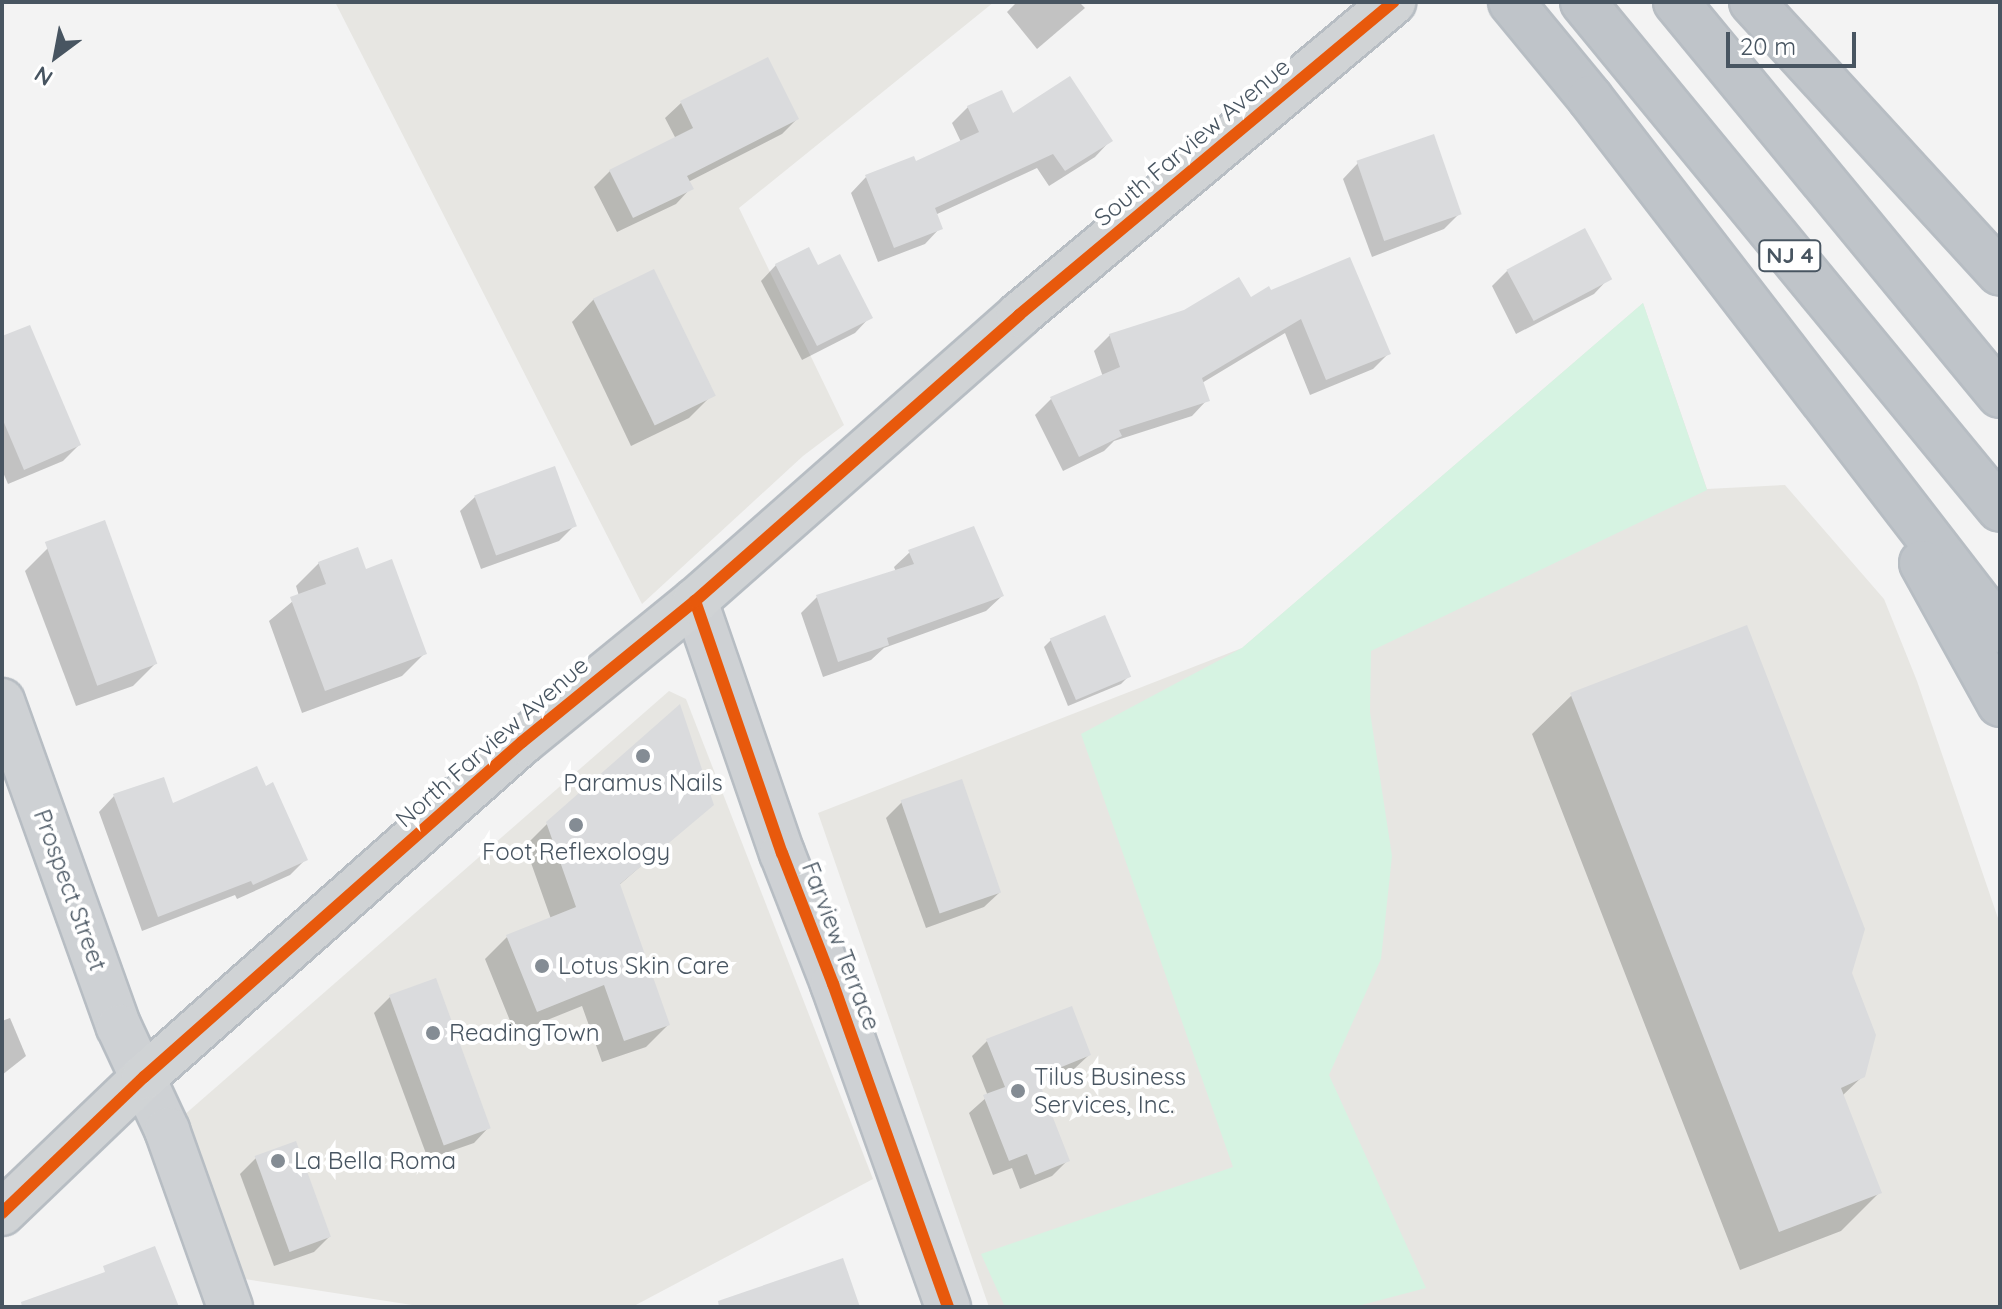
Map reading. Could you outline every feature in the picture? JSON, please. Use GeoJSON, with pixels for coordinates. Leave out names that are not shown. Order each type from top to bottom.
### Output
{"type":"FeatureCollection","features":[{"type":"Feature","properties":{"kind":"highway"},"geometry":{"type":"LineString","coordinates":[[1511,2],[1599,110],[2000,630]]}},
{"type":"Feature","properties":{"kind":"highway","name":"NJ 4"},"geometry":{"type":"LineString","coordinates":[[1583,2],[2000,509]]}},
{"type":"Feature","properties":{"kind":"highway"},"geometry":{"type":"LineString","coordinates":[[1676,2],[1959,341],[2000,395]]}},
{"type":"Feature","properties":{"kind":"highway"},"geometry":{"type":"LineString","coordinates":[[1752,2],[2000,273]]}},
{"type":"Feature","properties":{"kind":"highway"},"geometry":{"type":"LineString","coordinates":[[1959,341],[2000,382]]}},
{"type":"Feature","properties":{"kind":"highway"},"geometry":{"type":"LineString","coordinates":[[1869,461],[2000,704]]}},
{"type":"Feature","properties":{"kind":"street","name":"South Farview Avenue"},"geometry":{"type":"LineString","coordinates":[[1019,315],[1394,2]]}},
{"type":"Feature","properties":{"kind":"street","name":"North Farview Avenue"},"geometry":{"type":"LineString","coordinates":[[2,1213],[144,1077],[522,742],[695,601],[1019,315]]}},
{"type":"Feature","properties":{"kind":"street","name":"Farview Terrace"},"geometry":{"type":"LineString","coordinates":[[695,601],[782,853],[833,984],[948,1307]]}},
{"type":"Feature","properties":{"kind":"street","name":"Prospect Street"},"geometry":{"type":"LineString","coordinates":[[2,701],[119,1027],[167,1130],[230,1307]]}},
{"type":"Feature","properties":{"kind":"shaded area"},"geometry":{"type":"Polygon","coordinates":[[[335,2],[994,2],[739,208],[844,425],[803,456],[642,604],[335,2]]]}},
{"type":"Feature","properties":{"kind":"shaded area"},"geometry":{"type":"Polygon","coordinates":[[[1643,303],[1707,489],[1785,485],[1884,599],[1917,681],[2000,924],[2000,1307],[989,1307],[818,813],[1242,648],[1643,303]]]}},
{"type":"Feature","properties":{"kind":"shaded area"},"geometry":{"type":"Polygon","coordinates":[[[669,691],[686,699],[873,1179],[632,1307],[425,1307],[219,1275],[167,1130],[669,691]]]}},
{"type":"Feature","properties":{"kind":"green space"},"geometry":{"type":"Polygon","coordinates":[[[1643,303],[1707,490],[1371,651],[1370,712],[1392,856],[1381,959],[1329,1075],[1426,1288],[1354,1307],[1005,1307],[981,1254],[1233,1167],[1081,734],[1242,648],[1643,303]]]}},
{"type":"Feature","properties":{"kind":"building"},"geometry":{"type":"Polygon","coordinates":[[[768,57],[799,119],[687,176],[694,189],[633,218],[609,170],[693,128],[680,101],[768,57]]]}},
{"type":"Feature","properties":{"kind":"building"},"geometry":{"type":"Polygon","coordinates":[[[1070,76],[1113,141],[1065,171],[1053,154],[935,208],[943,229],[894,248],[865,175],[914,156],[916,161],[979,132],[967,106],[1002,90],[1013,113],[1070,76]]]}},
{"type":"Feature","properties":{"kind":"building"},"geometry":{"type":"Polygon","coordinates":[[[1434,134],[1462,214],[1384,241],[1356,161],[1434,134]]]}},
{"type":"Feature","properties":{"kind":"building"},"geometry":{"type":"Polygon","coordinates":[[[1585,228],[1612,279],[1534,321],[1506,270],[1585,228]]]}},
{"type":"Feature","properties":{"kind":"building"},"geometry":{"type":"Polygon","coordinates":[[[809,247],[818,265],[840,254],[873,318],[817,346],[775,264],[809,247]]]}},
{"type":"Feature","properties":{"kind":"building"},"geometry":{"type":"Polygon","coordinates":[[[1350,257],[1391,354],[1326,380],[1301,319],[1202,378],[1210,401],[1119,430],[1122,436],[1079,457],[1050,397],[1120,367],[1109,334],[1184,310],[1239,277],[1251,297],[1269,286],[1271,290],[1350,257]]]}},
{"type":"Feature","properties":{"kind":"building"},"geometry":{"type":"Polygon","coordinates":[[[654,269],[716,396],[655,426],[593,299],[654,269]]]}},
{"type":"Feature","properties":{"kind":"building"},"geometry":{"type":"Polygon","coordinates":[[[30,325],[81,445],[24,470],[2,418],[2,336],[30,325]]]}},
{"type":"Feature","properties":{"kind":"building"},"geometry":{"type":"Polygon","coordinates":[[[555,466],[577,526],[496,556],[474,495],[555,466]]]}},
{"type":"Feature","properties":{"kind":"building"},"geometry":{"type":"Polygon","coordinates":[[[105,520],[157,664],[97,686],[45,542],[105,520]]]}},
{"type":"Feature","properties":{"kind":"building"},"geometry":{"type":"Polygon","coordinates":[[[974,526],[1004,596],[887,638],[889,645],[838,662],[816,595],[914,564],[908,550],[974,526]]]}},
{"type":"Feature","properties":{"kind":"building"},"geometry":{"type":"Polygon","coordinates":[[[358,547],[366,569],[392,559],[427,654],[325,691],[290,597],[326,584],[318,562],[358,547]]]}},
{"type":"Feature","properties":{"kind":"building"},"geometry":{"type":"Polygon","coordinates":[[[1105,615],[1131,677],[1076,700],[1050,638],[1105,615]]]}},
{"type":"Feature","properties":{"kind":"building"},"geometry":{"type":"Polygon","coordinates":[[[1747,625],[1865,929],[1852,973],[1876,1035],[1865,1077],[1841,1088],[1882,1193],[1779,1232],[1570,693],[1747,625]]]}},
{"type":"Feature","properties":{"kind":"building"},"geometry":{"type":"Polygon","coordinates":[[[680,704],[714,805],[620,884],[670,1025],[624,1041],[604,985],[537,1012],[506,935],[576,907],[546,822],[680,704]]]}},
{"type":"Feature","properties":{"kind":"building"},"geometry":{"type":"Polygon","coordinates":[[[257,766],[266,786],[273,782],[308,860],[253,885],[251,881],[158,917],[113,794],[164,777],[173,803],[257,766]]]}},
{"type":"Feature","properties":{"kind":"building"},"geometry":{"type":"Polygon","coordinates":[[[962,779],[1001,892],[940,914],[901,800],[962,779]]]}},
{"type":"Feature","properties":{"kind":"building"},"geometry":{"type":"Polygon","coordinates":[[[436,978],[491,1128],[444,1145],[389,995],[436,978]]]}},
{"type":"Feature","properties":{"kind":"building","name":"Tilus Business Services, Inc."},"geometry":{"type":"Polygon","coordinates":[[[1072,1006],[1091,1055],[1037,1077],[1070,1161],[1035,1175],[1027,1154],[1009,1161],[983,1095],[1005,1087],[986,1039],[1072,1006]]]}},
{"type":"Feature","properties":{"kind":"building"},"geometry":{"type":"Polygon","coordinates":[[[296,1141],[331,1237],[290,1252],[255,1156],[296,1141]]]}},
{"type":"Feature","properties":{"kind":"building"},"geometry":{"type":"Polygon","coordinates":[[[155,1246],[179,1307],[22,1307],[21,1302],[105,1272],[103,1266],[155,1246]]]}},
{"type":"Feature","properties":{"kind":"building"},"geometry":{"type":"Polygon","coordinates":[[[843,1258],[860,1307],[719,1307],[718,1301],[843,1258]]]}},
{"type":"Feature","properties":{"kind":"cycle path"},"geometry":{"type":"LineString","coordinates":[[2,1213],[144,1077],[522,742],[695,601],[1019,315],[1394,2]]}},
{"type":"Feature","properties":{"kind":"cycle path"},"geometry":{"type":"LineString","coordinates":[[695,601],[782,853],[833,984],[948,1307]]}},
{"type":"Feature","properties":{"kind":"place","name":"Paramus Nails"},"geometry":{"type":"Point","coordinates":[643,756]}},
{"type":"Feature","properties":{"kind":"place","name":"Foot Reflexology"},"geometry":{"type":"Point","coordinates":[576,825]}},
{"type":"Feature","properties":{"kind":"place","name":"Lotus Skin Care"},"geometry":{"type":"Point","coordinates":[542,966]}},
{"type":"Feature","properties":{"kind":"place","name":"ReadingTown"},"geometry":{"type":"Point","coordinates":[433,1033]}},
{"type":"Feature","properties":{"kind":"place","name":"Tilus Business Services, Inc."},"geometry":{"type":"Point","coordinates":[1018,1091]}},
{"type":"Feature","properties":{"kind":"place","name":"La Bella Roma"},"geometry":{"type":"Point","coordinates":[278,1161]}}]}
